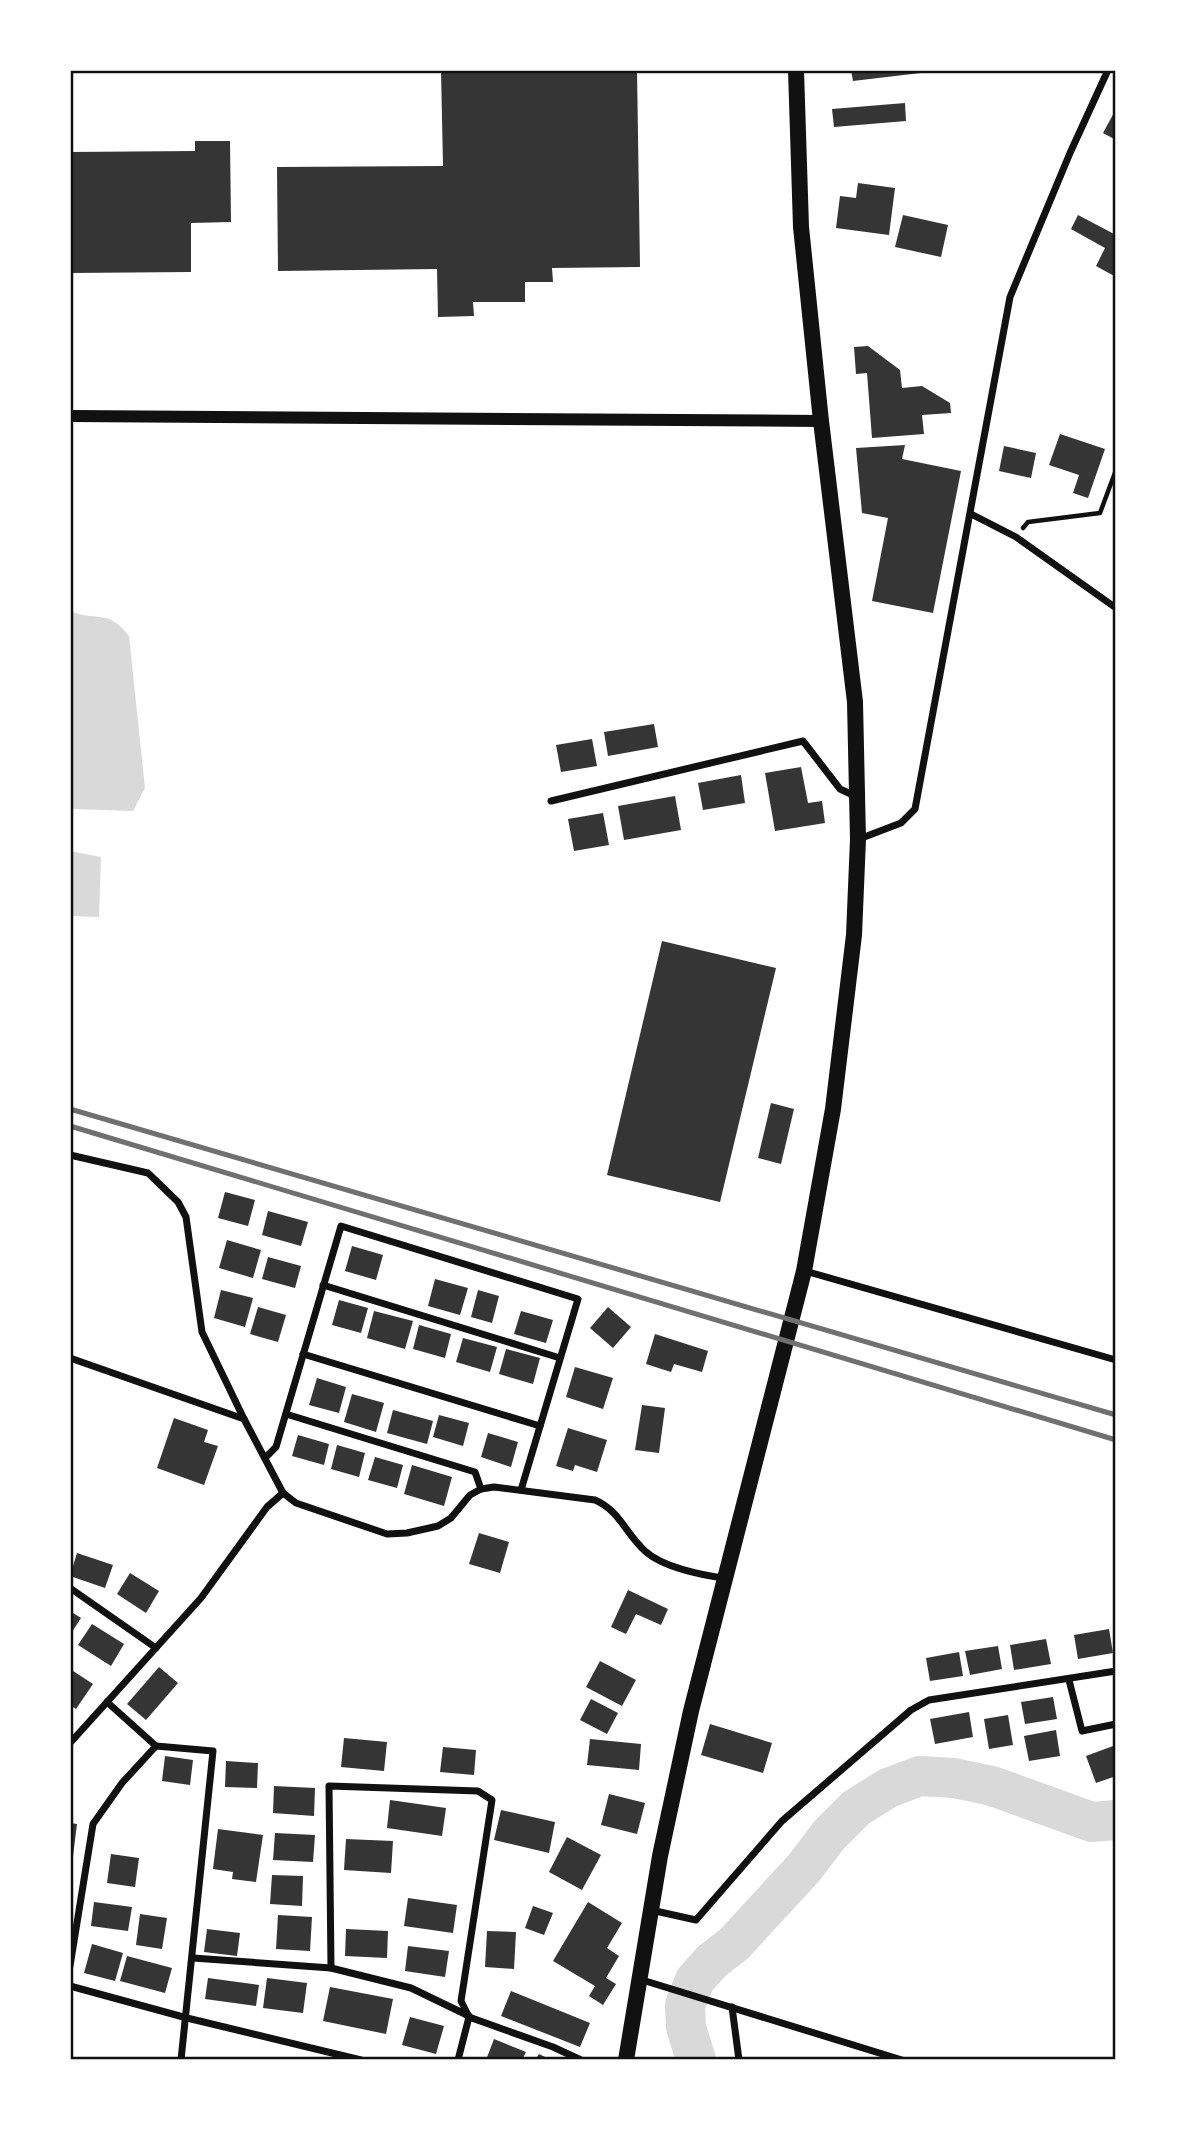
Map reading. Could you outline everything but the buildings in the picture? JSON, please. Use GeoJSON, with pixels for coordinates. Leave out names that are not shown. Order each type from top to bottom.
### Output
{"type":"FeatureCollection","features":[{"type":"Feature","properties":{"kind":"main road"},"geometry":{"type":"LineString","coordinates":[[626,2060],[650,1910],[691,1711],[804,1271],[835,1096],[854,936],[858,839],[855,702],[801,227],[796,70]]}},
{"type":"Feature","properties":{"kind":"street"},"geometry":{"type":"LineString","coordinates":[[858,839],[901,823],[915,809],[1010,297],[1108,70]]}},
{"type":"Feature","properties":{"kind":"street"},"geometry":{"type":"LineString","coordinates":[[70,416],[821,421]]}},
{"type":"Feature","properties":{"kind":"street"},"geometry":{"type":"LineString","coordinates":[[971,514],[1016,537],[1116,608]]}},
{"type":"Feature","properties":{"kind":"street"},"geometry":{"type":"LineString","coordinates":[[551,801],[803,741],[840,789],[857,797]]}},
{"type":"Feature","properties":{"kind":"street"},"geometry":{"type":"LineString","coordinates":[[70,1155],[148,1173],[178,1202],[186,1217],[202,1332],[284,1493],[296,1503],[387,1534],[407,1533],[438,1526],[451,1518],[470,1495],[481,1489],[494,1487],[595,1500],[606,1505],[643,1550],[654,1558],[703,1575],[724,1578]]}},
{"type":"Feature","properties":{"kind":"street"},"geometry":{"type":"LineString","coordinates":[[265,1458],[276,1447],[341,1226],[578,1299],[521,1490]]}},
{"type":"Feature","properties":{"kind":"street"},"geometry":{"type":"LineString","coordinates":[[804,1271],[1116,1360]]}},
{"type":"Feature","properties":{"kind":"street"},"geometry":{"type":"LineString","coordinates":[[323,1285],[560,1358]]}},
{"type":"Feature","properties":{"kind":"street"},"geometry":{"type":"LineString","coordinates":[[303,1354],[540,1426]]}},
{"type":"Feature","properties":{"kind":"street"},"geometry":{"type":"LineString","coordinates":[[70,1358],[244,1419]]}},
{"type":"Feature","properties":{"kind":"street"},"geometry":{"type":"LineString","coordinates":[[286,1414],[475,1472],[481,1489]]}},
{"type":"Feature","properties":{"kind":"street"},"geometry":{"type":"LineString","coordinates":[[70,1743],[201,1598],[267,1507],[284,1493]]}},
{"type":"Feature","properties":{"kind":"street"},"geometry":{"type":"LineString","coordinates":[[70,1588],[156,1648]]}},
{"type":"Feature","properties":{"kind":"street"},"geometry":{"type":"LineString","coordinates":[[650,1910],[696,1920],[782,1821],[911,1710],[929,1700],[1116,1671]]}},
{"type":"Feature","properties":{"kind":"street"},"geometry":{"type":"LineString","coordinates":[[1069,1680],[1082,1731],[1116,1724]]}},
{"type":"Feature","properties":{"kind":"street"},"geometry":{"type":"LineString","coordinates":[[107,1702],[156,1746],[213,1751],[181,2060]]}},
{"type":"Feature","properties":{"kind":"street"},"geometry":{"type":"LineString","coordinates":[[70,1965],[93,1824],[122,1783],[156,1746]]}},
{"type":"Feature","properties":{"kind":"street"},"geometry":{"type":"LineString","coordinates":[[331,1968],[329,1786],[478,1791],[492,1800],[461,2001],[469,2017],[458,2060]]}},
{"type":"Feature","properties":{"kind":"street"},"geometry":{"type":"LineString","coordinates":[[193,1958],[331,1968],[411,1988],[469,2017],[553,2047],[581,2060]]}},
{"type":"Feature","properties":{"kind":"street"},"geometry":{"type":"LineString","coordinates":[[638,1978],[902,2060]]}},
{"type":"Feature","properties":{"kind":"street"},"geometry":{"type":"LineString","coordinates":[[70,1986],[360,2060]]}},
{"type":"Feature","properties":{"kind":"street"},"geometry":{"type":"LineString","coordinates":[[732,2007],[740,2060]]}},
{"type":"Feature","properties":{"kind":"path"},"geometry":{"type":"LineString","coordinates":[[1016,537],[1028,522],[1100,513],[1116,470]]}},
{"type":"Feature","properties":{"kind":"shaded area"},"geometry":{"type":"Polygon","coordinates":[[[70,611],[108,619],[129,636],[145,788],[133,811],[70,809],[70,611]]]}},
{"type":"Feature","properties":{"kind":"shaded area"},"geometry":{"type":"Polygon","coordinates":[[[70,851],[101,857],[99,917],[70,916],[70,851]]]}},
{"type":"Feature","properties":{"kind":"waterway"},"geometry":{"type":"LineString","coordinates":[[696,2060],[686,2027],[685,2005],[695,1980],[712,1961],[734,1944],[856,1808],[888,1788],[920,1776],[954,1778],[992,1786],[1092,1822],[1116,1820]]}},
{"type":"Feature","properties":{"kind":"railway"},"geometry":{"type":"LineString","coordinates":[[70,1109],[1116,1415]]}},
{"type":"Feature","properties":{"kind":"railway"},"geometry":{"type":"LineString","coordinates":[[70,1126],[1116,1440]]}}]}
